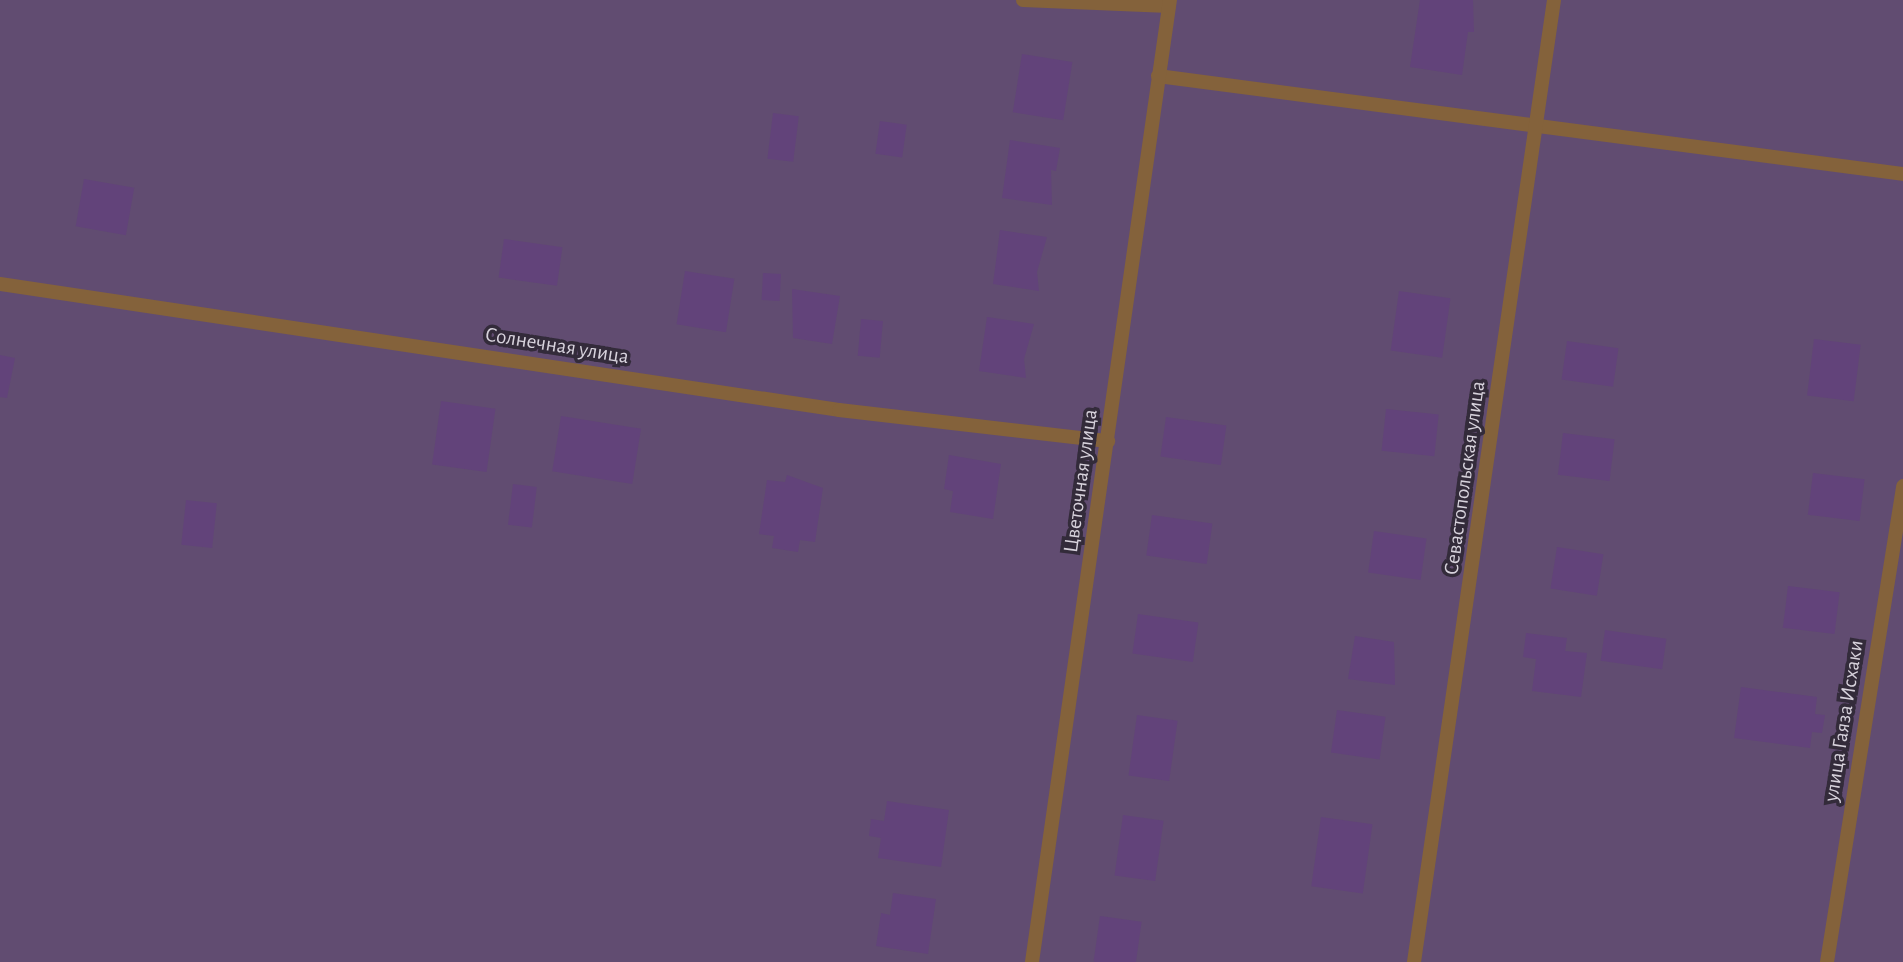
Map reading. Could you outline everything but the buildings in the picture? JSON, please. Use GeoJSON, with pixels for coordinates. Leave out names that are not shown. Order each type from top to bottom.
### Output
{"type":"FeatureCollection","features":[{"type":"Feature","properties":{"kind":"street","name":"Цветочная улица"},"geometry":{"type":"LineString","coordinates":[[1023,0],[1169,3],[1032,962]]}},
{"type":"Feature","properties":{"kind":"street","name":"Севастопольская улица"},"geometry":{"type":"LineString","coordinates":[[1415,962],[1554,0]]}},
{"type":"Feature","properties":{"kind":"street"},"geometry":{"type":"LineString","coordinates":[[1158,76],[1903,174]]}},
{"type":"Feature","properties":{"kind":"street","name":"Солнечная улица"},"geometry":{"type":"LineString","coordinates":[[0,284],[839,410],[1108,441]]}},
{"type":"Feature","properties":{"kind":"street","name":"улица Гаяза Исхаки"},"geometry":{"type":"LineString","coordinates":[[1827,962],[1903,486]]}},
{"type":"Feature","properties":{"kind":"shaded area"},"geometry":{"type":"Polygon","coordinates":[[[0,0],[1903,0],[1903,962],[0,962],[0,0]]]}}]}
